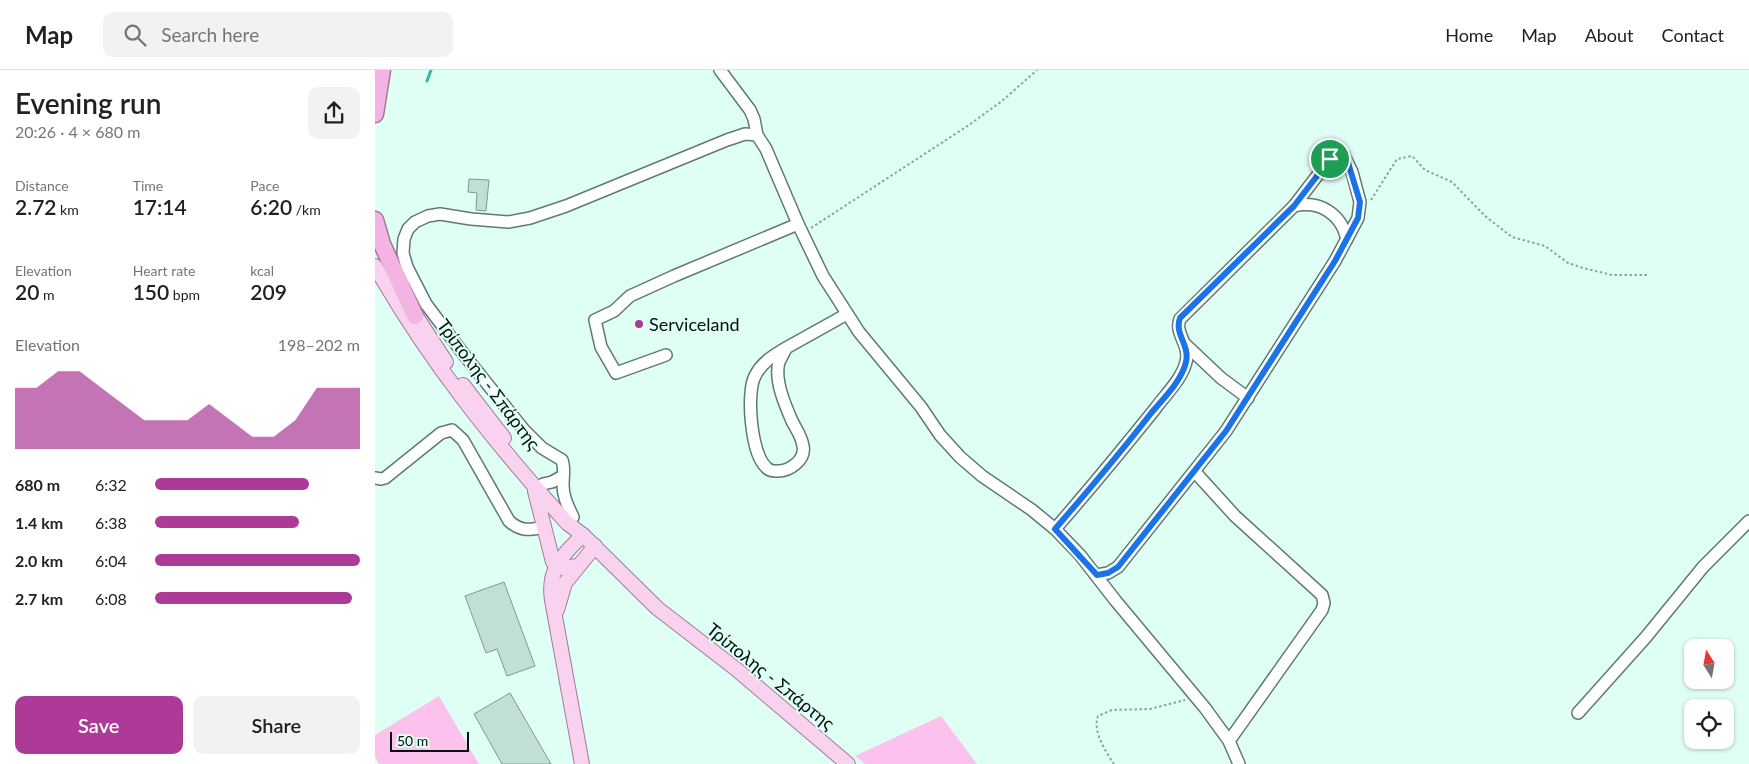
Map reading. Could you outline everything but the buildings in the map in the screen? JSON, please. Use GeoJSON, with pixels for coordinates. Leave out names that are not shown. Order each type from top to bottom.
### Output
{"type":"FeatureCollection","features":[{"type":"Feature","properties":{"kind":"highway"},"geometry":{"type":"LineString","coordinates":[[375,114],[382,70]]}},
{"type":"Feature","properties":{"kind":"highway"},"geometry":{"type":"LineString","coordinates":[[375,220],[382,244],[415,316]]}},
{"type":"Feature","properties":{"kind":"main road","name":"Τρίπολης - Σπάρτης"},"geometry":{"type":"LineString","coordinates":[[375,248],[415,316],[458,379],[567,523],[583,534],[657,608],[736,669],[848,764]]}},
{"type":"Feature","properties":{"kind":"main road","name":"Τρίπολης - Σπάρτης"},"geometry":{"type":"LineString","coordinates":[[375,266],[401,312],[434,361],[480,423],[538,484],[573,517],[583,534]]}},
{"type":"Feature","properties":{"kind":"main road"},"geometry":{"type":"LineString","coordinates":[[538,484],[550,555],[557,566],[563,568],[577,566]]}},
{"type":"Feature","properties":{"kind":"main road"},"geometry":{"type":"LineString","coordinates":[[582,764],[552,600],[551,582],[557,566],[583,534]]}},
{"type":"Feature","properties":{"kind":"main road"},"geometry":{"type":"LineString","coordinates":[[556,614],[561,591],[577,566],[595,546]]}},
{"type":"Feature","properties":{"kind":"street"},"geometry":{"type":"LineString","coordinates":[[720,70],[750,110],[757,135],[766,149],[800,228],[823,276],[847,314],[921,407],[940,435],[960,457],[982,476],[1032,510],[1055,529],[1097,575],[1115,600],[1196,697],[1229,741],[1239,764]]}},
{"type":"Feature","properties":{"kind":"street"},"geometry":{"type":"LineString","coordinates":[[573,517],[565,499],[562,460],[542,448],[524,430],[465,356],[427,304],[407,267],[403,253],[404,239],[408,229],[415,222],[428,216],[440,214],[508,222],[530,218],[566,206],[727,140],[745,134],[757,135]]}},
{"type":"Feature","properties":{"kind":"street"},"geometry":{"type":"LineString","coordinates":[[1055,529],[1119,454],[1174,384],[1186,362],[1185,344],[1178,328],[1180,318],[1294,206],[1330,159],[1339,153],[1343,154],[1352,172],[1360,202],[1358,218],[1330,270],[1248,398],[1195,472],[1175,494],[1118,567],[1108,573],[1097,575]]}},
{"type":"Feature","properties":{"kind":"street"},"geometry":{"type":"LineString","coordinates":[[1294,206],[1315,205],[1327,210],[1342,225],[1347,239]]}},
{"type":"Feature","properties":{"kind":"street"},"geometry":{"type":"LineString","coordinates":[[666,355],[616,373],[601,347],[595,320],[614,311],[631,296],[674,276],[800,228]]}},
{"type":"Feature","properties":{"kind":"street"},"geometry":{"type":"LineString","coordinates":[[786,348],[779,363],[780,384],[792,421],[803,446],[801,456],[795,465],[786,470],[776,471],[766,468],[761,461],[753,434],[749,396],[758,370],[765,362],[786,348],[847,314]]}},
{"type":"Feature","properties":{"kind":"street"},"geometry":{"type":"LineString","coordinates":[[1185,344],[1214,373],[1248,398]]}},
{"type":"Feature","properties":{"kind":"street"},"geometry":{"type":"LineString","coordinates":[[375,478],[385,478],[441,433],[452,430],[463,440],[509,522],[515,528],[522,530],[545,527]]}},
{"type":"Feature","properties":{"kind":"street"},"geometry":{"type":"LineString","coordinates":[[1195,472],[1235,516],[1322,595],[1325,603],[1322,610],[1229,741]]}},
{"type":"Feature","properties":{"kind":"street"},"geometry":{"type":"LineString","coordinates":[[538,484],[552,482],[563,476]]}},
{"type":"Feature","properties":{"kind":"street"},"geometry":{"type":"LineString","coordinates":[[1578,714],[1646,637],[1703,568],[1749,521]]}},
{"type":"Feature","properties":{"kind":"path"},"geometry":{"type":"LineString","coordinates":[[800,228],[844,208],[969,125],[1002,101],[1037,70]]}},
{"type":"Feature","properties":{"kind":"path"},"geometry":{"type":"LineString","coordinates":[[1358,218],[1377,192],[1397,159],[1412,156],[1425,170],[1452,182],[1485,216],[1512,237],[1545,246],[1568,263],[1583,268],[1612,275],[1649,275]]}},
{"type":"Feature","properties":{"kind":"path"},"geometry":{"type":"LineString","coordinates":[[1114,764],[1098,734],[1096,721],[1102,713],[1118,709],[1151,709],[1196,697]]}},
{"type":"Feature","properties":{"kind":"shaded area"},"geometry":{"type":"Polygon","coordinates":[[[439,696],[479,764],[379,764],[375,757],[375,735],[439,696]]]}},
{"type":"Feature","properties":{"kind":"shaded area"},"geometry":{"type":"Polygon","coordinates":[[[941,716],[977,764],[865,764],[855,756],[941,716]]]}},
{"type":"Feature","properties":{"kind":"waterway"},"geometry":{"type":"LineString","coordinates":[[427,81],[431,70]]}},
{"type":"Feature","properties":{"kind":"place","name":"Serviceland"},"geometry":{"type":"Point","coordinates":[639,324]}},
{"type":"Feature","properties":{"kind":"route"},"geometry":{"type":"LineString","coordinates":[[1339,153],[1346,156],[1360,202],[1358,218],[1335,261],[1261,380],[1195,472],[1175,494],[1118,567],[1108,573],[1097,575],[1055,529],[1119,454],[1183,370],[1187,349],[1178,328],[1180,318],[1294,206],[1330,159],[1339,153]]}}]}
